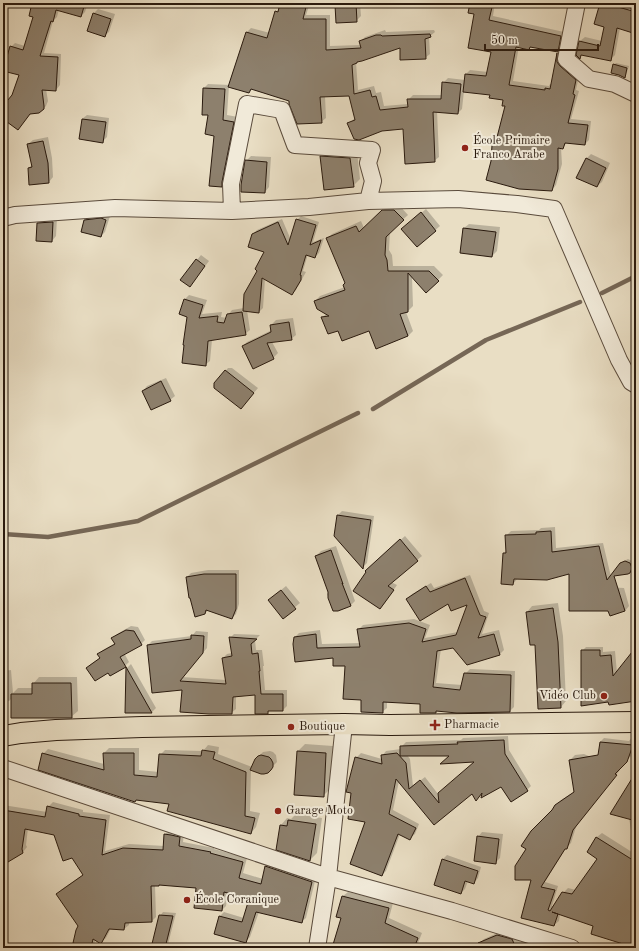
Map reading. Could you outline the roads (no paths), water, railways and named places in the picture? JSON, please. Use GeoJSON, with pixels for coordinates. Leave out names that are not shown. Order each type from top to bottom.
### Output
{"type":"FeatureCollection","features":[{"type":"Feature","properties":{"kind":"main road"},"geometry":{"type":"LineString","coordinates":[[3,736],[56,730],[142,727],[636,722]]}},
{"type":"Feature","properties":{"kind":"street"},"geometry":{"type":"LineString","coordinates":[[577,3],[566,59],[589,79],[615,84],[636,94]]}},
{"type":"Feature","properties":{"kind":"street"},"geometry":{"type":"LineString","coordinates":[[232,211],[230,184],[247,104],[282,110],[295,145],[372,150],[368,164],[373,181],[368,201]]}},
{"type":"Feature","properties":{"kind":"street"},"geometry":{"type":"LineString","coordinates":[[3,218],[15,215],[115,208],[232,211],[309,207],[368,201],[458,199],[554,209],[619,360],[631,382],[636,386]]}},
{"type":"Feature","properties":{"kind":"street"},"geometry":{"type":"LineString","coordinates":[[317,948],[328,877],[344,724]]}},
{"type":"Feature","properties":{"kind":"street"},"geometry":{"type":"LineString","coordinates":[[3,768],[328,877],[452,911],[572,948]]}},
{"type":"Feature","properties":{"kind":"waterway"},"geometry":{"type":"LineString","coordinates":[[602,293],[636,276]]}},
{"type":"Feature","properties":{"kind":"waterway"},"geometry":{"type":"LineString","coordinates":[[373,409],[486,340],[580,302]]}},
{"type":"Feature","properties":{"kind":"waterway"},"geometry":{"type":"LineString","coordinates":[[3,534],[48,537],[138,521],[358,413]]}},
{"type":"Feature","properties":{"kind":"place","name":"École Primaire Franco Arabe"},"geometry":{"type":"Point","coordinates":[465,148]}},
{"type":"Feature","properties":{"kind":"place","name":"Vidéo Club"},"geometry":{"type":"Point","coordinates":[604,696]}},
{"type":"Feature","properties":{"kind":"place","name":"Pharmacie"},"geometry":{"type":"Point","coordinates":[435,725]}},
{"type":"Feature","properties":{"kind":"place","name":"Boutique"},"geometry":{"type":"Point","coordinates":[291,727]}},
{"type":"Feature","properties":{"kind":"place","name":"Garage Moto"},"geometry":{"type":"Point","coordinates":[278,811]}},
{"type":"Feature","properties":{"kind":"place","name":"École Coranique"},"geometry":{"type":"Point","coordinates":[187,900]}}]}
